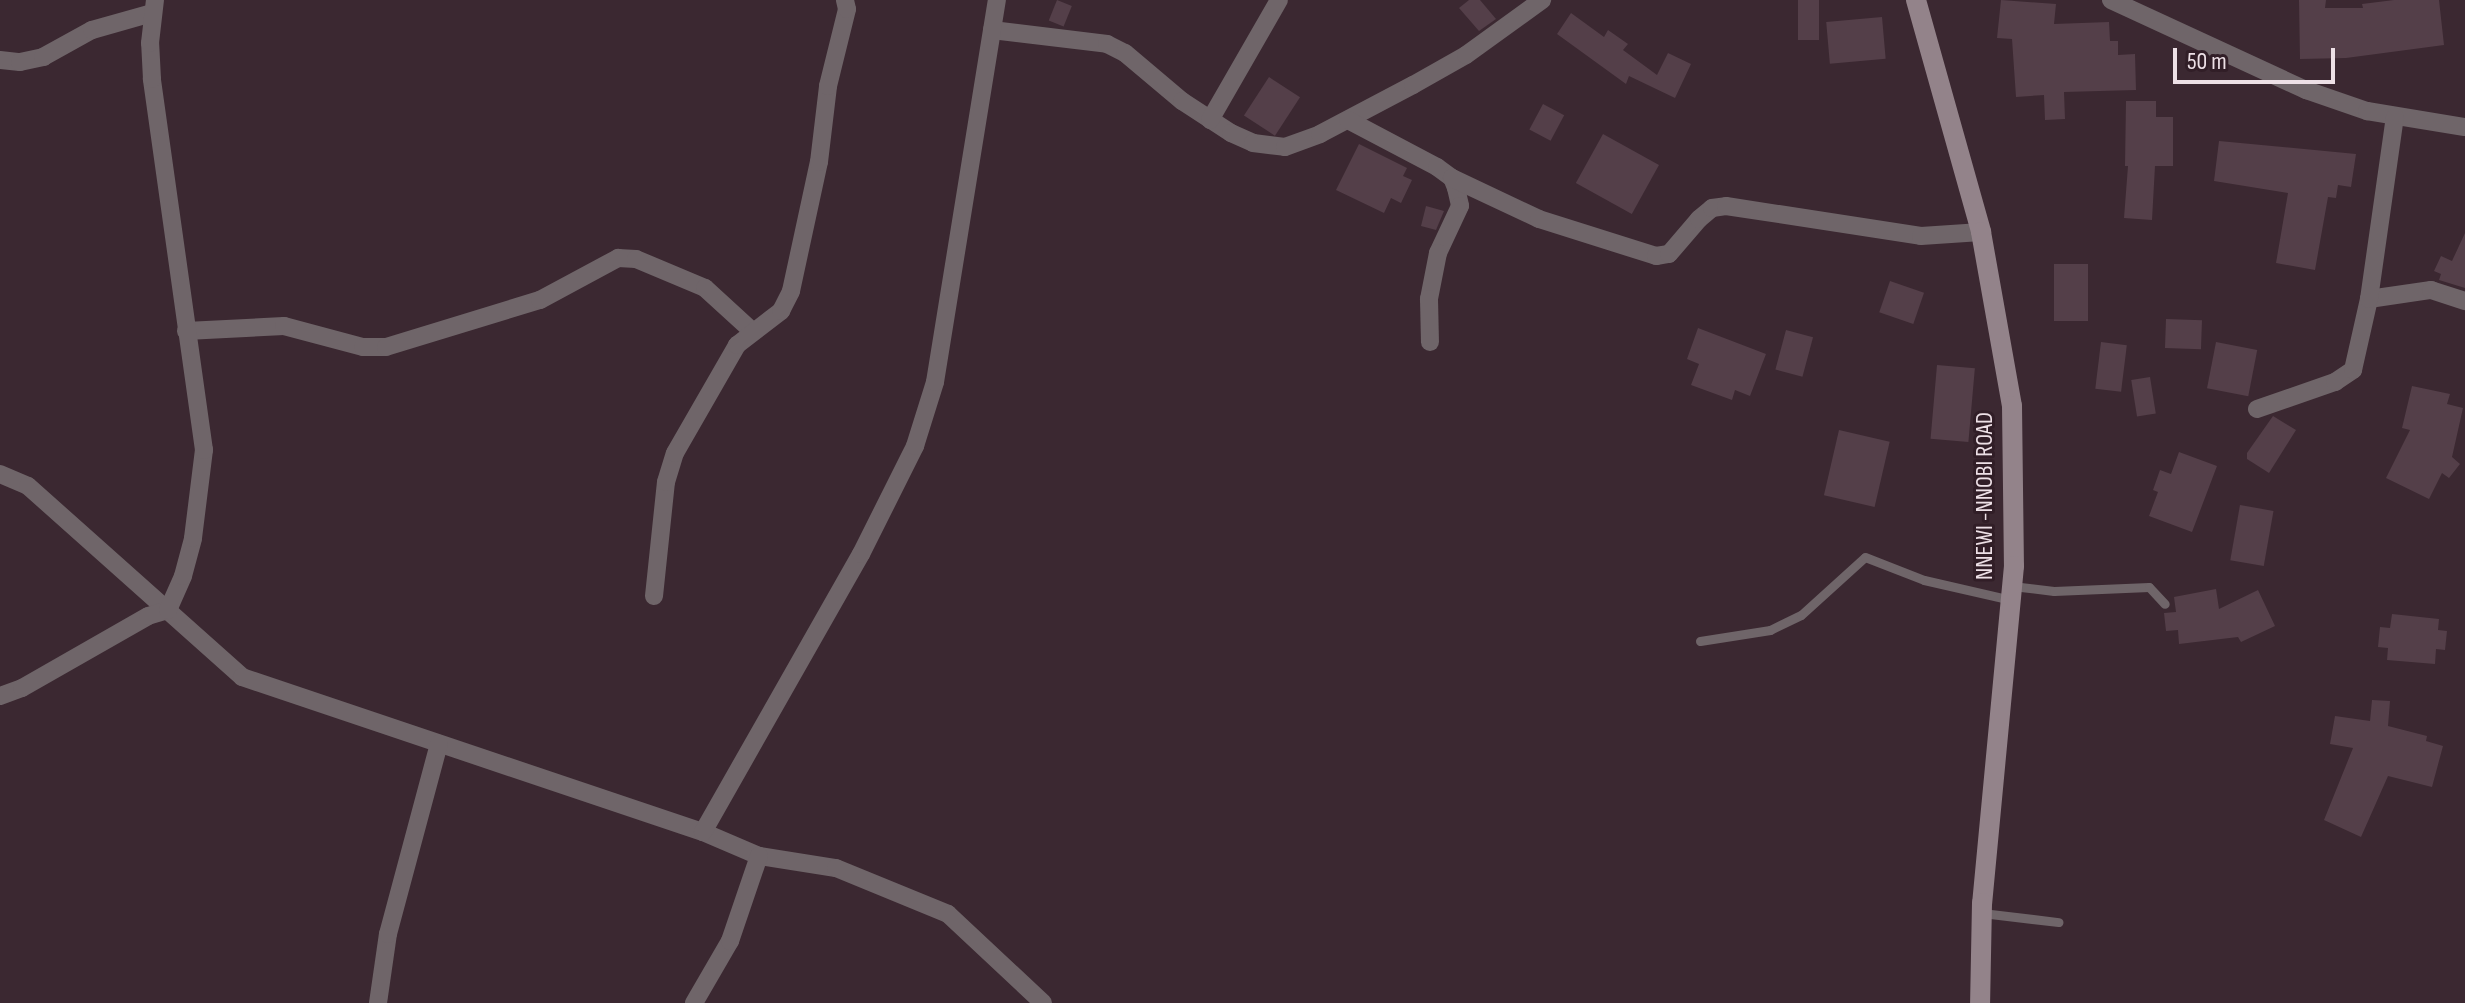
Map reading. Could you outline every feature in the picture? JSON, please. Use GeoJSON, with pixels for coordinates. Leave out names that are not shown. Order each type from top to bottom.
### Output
{"type":"FeatureCollection","features":[{"type":"Feature","properties":{"kind":"main road","name":"NNEWI -NNOBI ROAD"},"geometry":{"type":"LineString","coordinates":[[1916,0],[1981,232],[2012,406],[2012,593],[1982,913],[1980,1003]]}},
{"type":"Feature","properties":{"kind":"street"},"geometry":{"type":"LineString","coordinates":[[654,596],[666,482],[675,453],[737,345],[781,311],[791,291],[819,162],[828,86],[847,9],[845,0]]}},
{"type":"Feature","properties":{"kind":"street"},"geometry":{"type":"LineString","coordinates":[[703,832],[861,554],[915,446],[935,382],[997,0]]}},
{"type":"Feature","properties":{"kind":"street"},"geometry":{"type":"LineString","coordinates":[[1210,120],[1279,0]]}},
{"type":"Feature","properties":{"kind":"street"},"geometry":{"type":"LineString","coordinates":[[992,30],[1107,44],[1210,120],[1253,143],[1285,147],[1348,120],[1466,55],[1542,0]]}},
{"type":"Feature","properties":{"kind":"street"},"geometry":{"type":"LineString","coordinates":[[2111,0],[2306,90],[2395,117],[2465,127]]}},
{"type":"Feature","properties":{"kind":"street"},"geometry":{"type":"LineString","coordinates":[[0,60],[20,62],[43,57],[92,30],[153,7],[152,79],[191,378],[200,415],[203,463],[193,538],[183,576],[168,610],[148,616],[22,688],[0,696]]}},
{"type":"Feature","properties":{"kind":"street"},"geometry":{"type":"LineString","coordinates":[[2257,409],[2347,377],[2358,360],[2395,117]]}},
{"type":"Feature","properties":{"kind":"street"},"geometry":{"type":"LineString","coordinates":[[1348,120],[1452,178],[1539,219],[1656,256],[1669,254],[1712,208],[1726,206],[1921,236],[1981,232]]}},
{"type":"Feature","properties":{"kind":"street"},"geometry":{"type":"LineString","coordinates":[[1430,342],[1429,299],[1438,253],[1460,206],[1452,178]]}},
{"type":"Feature","properties":{"kind":"street"},"geometry":{"type":"LineString","coordinates":[[186,331],[284,326],[363,347],[386,347],[540,300],[618,258],[636,259],[705,288],[752,331]]}},
{"type":"Feature","properties":{"kind":"street"},"geometry":{"type":"LineString","coordinates":[[2369,299],[2431,290],[2465,301]]}},
{"type":"Feature","properties":{"kind":"street"},"geometry":{"type":"LineString","coordinates":[[0,474],[28,486],[242,677],[703,832],[759,856],[836,868],[948,914],[1043,1003]]}},
{"type":"Feature","properties":{"kind":"street"},"geometry":{"type":"LineString","coordinates":[[378,1003],[388,934],[439,744]]}},
{"type":"Feature","properties":{"kind":"street"},"geometry":{"type":"LineString","coordinates":[[694,1003],[730,941],[759,856]]}},
{"type":"Feature","properties":{"kind":"lane"},"geometry":{"type":"LineString","coordinates":[[1700,641],[1770,630],[1801,615],[1865,557],[1924,580],[2012,593],[2149,587],[2165,604]]}},
{"type":"Feature","properties":{"kind":"lane"},"geometry":{"type":"LineString","coordinates":[[1982,913],[2058,922]]}},
{"type":"Feature","properties":{"kind":"building"},"geometry":{"type":"Polygon","coordinates":[[[1057,0],[1072,6],[1064,26],[1049,20],[1057,0]]]}},
{"type":"Feature","properties":{"kind":"building"},"geometry":{"type":"Polygon","coordinates":[[[1469,0],[1480,0],[1496,19],[1479,31],[1459,8],[1469,0]]]}},
{"type":"Feature","properties":{"kind":"building"},"geometry":{"type":"Polygon","coordinates":[[[1798,0],[1819,0],[1819,40],[1798,40],[1798,0]]]}},
{"type":"Feature","properties":{"kind":"building"},"geometry":{"type":"Polygon","coordinates":[[[2001,0],[2056,4],[2054,24],[2109,22],[2110,41],[2118,41],[2118,55],[2135,54],[2136,90],[2064,92],[2065,119],[2045,120],[2044,95],[2016,97],[2012,39],[1997,38],[2001,0]]]}},
{"type":"Feature","properties":{"kind":"building"},"geometry":{"type":"Polygon","coordinates":[[[2299,0],[2326,0],[2325,8],[2363,8],[2362,4],[2394,0],[2439,0],[2444,45],[2346,58],[2300,59],[2299,0]]]}},
{"type":"Feature","properties":{"kind":"building"},"geometry":{"type":"Polygon","coordinates":[[[1571,13],[1604,37],[1608,30],[1628,44],[1623,50],[1657,75],[1668,53],[1691,64],[1675,98],[1629,76],[1626,84],[1557,34],[1571,13]]]}},
{"type":"Feature","properties":{"kind":"building"},"geometry":{"type":"Polygon","coordinates":[[[1882,17],[1886,59],[1830,64],[1826,22],[1882,17]]]}},
{"type":"Feature","properties":{"kind":"building"},"geometry":{"type":"Polygon","coordinates":[[[1269,77],[1300,97],[1275,136],[1244,116],[1269,77]]]}},
{"type":"Feature","properties":{"kind":"building"},"geometry":{"type":"Polygon","coordinates":[[[2126,101],[2156,101],[2156,117],[2173,117],[2173,166],[2155,166],[2152,220],[2124,218],[2128,166],[2125,166],[2126,101]]]}},
{"type":"Feature","properties":{"kind":"building"},"geometry":{"type":"Polygon","coordinates":[[[1543,104],[1564,115],[1551,141],[1529,130],[1543,104]]]}},
{"type":"Feature","properties":{"kind":"building"},"geometry":{"type":"Polygon","coordinates":[[[1603,134],[1659,165],[1632,214],[1576,183],[1603,134]]]}},
{"type":"Feature","properties":{"kind":"building"},"geometry":{"type":"Polygon","coordinates":[[[2219,141],[2356,154],[2351,187],[2338,185],[2336,198],[2328,197],[2315,270],[2276,263],[2288,193],[2214,181],[2219,141]]]}},
{"type":"Feature","properties":{"kind":"building"},"geometry":{"type":"Polygon","coordinates":[[[1359,144],[1407,168],[1403,176],[1412,180],[1401,203],[1391,198],[1384,213],[1336,190],[1359,144]]]}},
{"type":"Feature","properties":{"kind":"building"},"geometry":{"type":"Polygon","coordinates":[[[1426,206],[1444,211],[1436,230],[1421,226],[1426,206]]]}},
{"type":"Feature","properties":{"kind":"building"},"geometry":{"type":"Polygon","coordinates":[[[2465,233],[2465,288],[2439,280],[2441,274],[2434,271],[2441,256],[2452,261],[2465,233]]]}},
{"type":"Feature","properties":{"kind":"building"},"geometry":{"type":"Polygon","coordinates":[[[2054,264],[2088,264],[2088,321],[2054,321],[2054,264]]]}},
{"type":"Feature","properties":{"kind":"building"},"geometry":{"type":"Polygon","coordinates":[[[1890,281],[1924,293],[1913,324],[1879,312],[1890,281]]]}},
{"type":"Feature","properties":{"kind":"building"},"geometry":{"type":"Polygon","coordinates":[[[2166,319],[2202,320],[2201,349],[2165,348],[2166,319]]]}},
{"type":"Feature","properties":{"kind":"building"},"geometry":{"type":"Polygon","coordinates":[[[1698,328],[1766,354],[1750,396],[1735,390],[1732,400],[1691,385],[1699,364],[1687,359],[1698,328]]]}},
{"type":"Feature","properties":{"kind":"building"},"geometry":{"type":"Polygon","coordinates":[[[1786,330],[1813,337],[1802,377],[1775,370],[1786,330]]]}},
{"type":"Feature","properties":{"kind":"building"},"geometry":{"type":"Polygon","coordinates":[[[2101,342],[2127,345],[2121,392],[2095,389],[2101,342]]]}},
{"type":"Feature","properties":{"kind":"building"},"geometry":{"type":"Polygon","coordinates":[[[2216,342],[2257,350],[2248,396],[2207,388],[2216,342]]]}},
{"type":"Feature","properties":{"kind":"building"},"geometry":{"type":"Polygon","coordinates":[[[1937,365],[1975,368],[1968,442],[1931,439],[1937,365]]]}},
{"type":"Feature","properties":{"kind":"building"},"geometry":{"type":"Polygon","coordinates":[[[2150,377],[2156,414],[2137,417],[2131,380],[2150,377]]]}},
{"type":"Feature","properties":{"kind":"building"},"geometry":{"type":"Polygon","coordinates":[[[2412,386],[2450,394],[2447,404],[2463,408],[2452,457],[2460,464],[2449,478],[2442,473],[2429,499],[2386,478],[2410,430],[2402,428],[2412,386]]]}},
{"type":"Feature","properties":{"kind":"building"},"geometry":{"type":"Polygon","coordinates":[[[2273,416],[2296,430],[2269,473],[2247,459],[2247,453],[2273,416]]]}},
{"type":"Feature","properties":{"kind":"building"},"geometry":{"type":"Polygon","coordinates":[[[1839,430],[1890,442],[1875,507],[1824,495],[1839,430]]]}},
{"type":"Feature","properties":{"kind":"building"},"geometry":{"type":"Polygon","coordinates":[[[2179,452],[2217,466],[2192,532],[2149,516],[2158,492],[2153,490],[2160,470],[2171,474],[2179,452]]]}},
{"type":"Feature","properties":{"kind":"building"},"geometry":{"type":"Polygon","coordinates":[[[2240,505],[2273,511],[2264,566],[2230,560],[2240,505]]]}},
{"type":"Feature","properties":{"kind":"building"},"geometry":{"type":"Polygon","coordinates":[[[2216,589],[2219,609],[2258,590],[2275,626],[2241,642],[2238,637],[2179,644],[2178,630],[2166,631],[2164,613],[2176,612],[2174,597],[2216,589]]]}},
{"type":"Feature","properties":{"kind":"building"},"geometry":{"type":"Polygon","coordinates":[[[2392,614],[2439,619],[2438,630],[2447,631],[2445,650],[2436,649],[2435,664],[2387,660],[2388,648],[2378,647],[2380,627],[2390,628],[2392,614]]]}},
{"type":"Feature","properties":{"kind":"building"},"geometry":{"type":"Polygon","coordinates":[[[2372,700],[2390,701],[2388,726],[2427,736],[2426,741],[2443,746],[2432,787],[2388,776],[2361,837],[2324,820],[2353,748],[2330,744],[2335,716],[2370,721],[2372,700]]]}}]}
